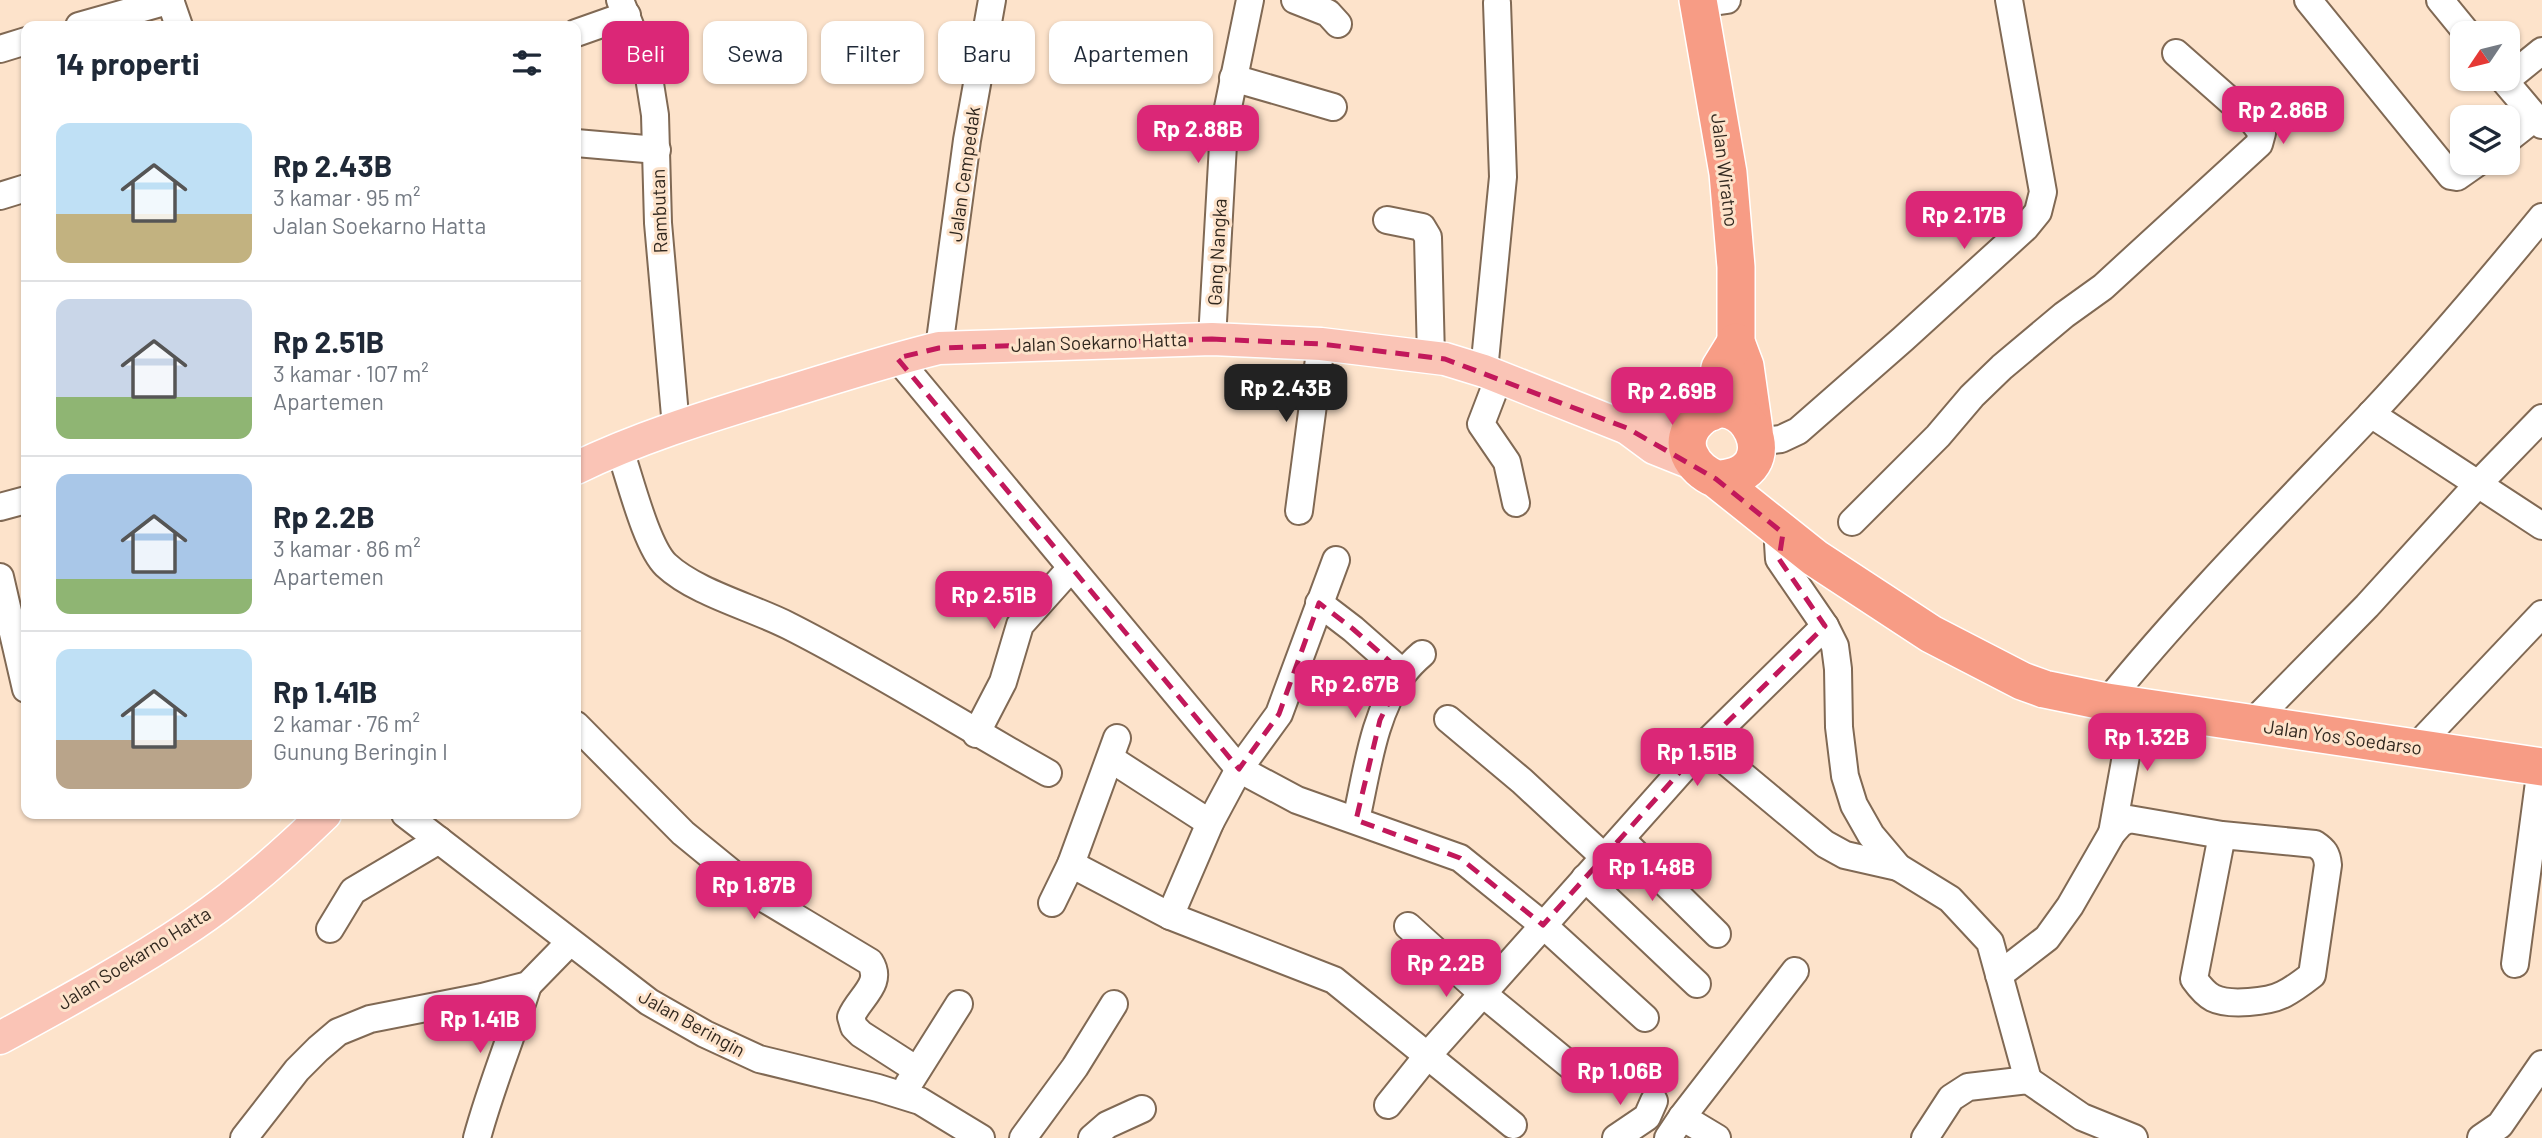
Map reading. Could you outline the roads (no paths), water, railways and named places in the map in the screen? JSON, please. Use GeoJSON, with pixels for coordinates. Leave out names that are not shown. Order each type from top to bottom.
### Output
{"type":"FeatureCollection","features":[{"type":"Feature","properties":{"kind":"highway","name":"Jalan Wiratno"},"geometry":{"type":"LineString","coordinates":[[1708,1],[1728,173],[1735,267],[1736,342],[1745,366],[1756,441]]}},
{"type":"Feature","properties":{"kind":"highway","name":"Jalan Wiratno"},"geometry":{"type":"LineString","coordinates":[[1703,446],[1720,368],[1736,342]]}},
{"type":"Feature","properties":{"kind":"highway"},"geometry":{"type":"LineString","coordinates":[[1756,441],[1752,463],[1743,473],[1730,479],[1703,446],[1721,410],[1740,415],[1756,441],[1778,529]]}},
{"type":"Feature","properties":{"kind":"highway","name":"Jalan Yos Soedarso"},"geometry":{"type":"LineString","coordinates":[[1703,446],[1778,529],[1843,577],[1931,634],[2011,676],[2044,689],[2121,704],[2542,767]]}},
{"type":"Feature","properties":{"kind":"main road","name":"Jalan Soekarno Hatta"},"geometry":{"type":"LineString","coordinates":[[581,466],[619,447],[676,427],[897,358],[939,348],[1212,339],[1321,344],[1431,357],[1492,374],[1628,428],[1654,447],[1703,446]]}},
{"type":"Feature","properties":{"kind":"main road","name":"Jalan Soekarno Hatta"},"geometry":{"type":"LineString","coordinates":[[0,1038],[96,986],[195,923],[289,849],[320,819]]}},
{"type":"Feature","properties":{"kind":"street"},"geometry":{"type":"LineString","coordinates":[[96,21],[170,0],[177,21]]}},
{"type":"Feature","properties":{"kind":"street","name":"Jalan Cempedak"},"geometry":{"type":"LineString","coordinates":[[939,348],[967,140],[992,0]]}},
{"type":"Feature","properties":{"kind":"street","name":"Gang Nangka"},"geometry":{"type":"LineString","coordinates":[[1212,339],[1224,127],[1250,0]]}},
{"type":"Feature","properties":{"kind":"street"},"geometry":{"type":"LineString","coordinates":[[1295,0],[1328,13],[1338,24]]}},
{"type":"Feature","properties":{"kind":"street"},"geometry":{"type":"LineString","coordinates":[[1756,441],[1781,439],[1798,431],[2025,228],[2038,212],[2043,192],[2008,0]]}},
{"type":"Feature","properties":{"kind":"street"},"geometry":{"type":"LineString","coordinates":[[2308,0],[2450,175]]}},
{"type":"Feature","properties":{"kind":"street"},"geometry":{"type":"LineString","coordinates":[[2440,0],[2457,21]]}},
{"type":"Feature","properties":{"kind":"street"},"geometry":{"type":"LineString","coordinates":[[1497,3],[1503,177],[1492,374],[1481,424],[1507,462],[1516,503]]}},
{"type":"Feature","properties":{"kind":"street"},"geometry":{"type":"LineString","coordinates":[[581,30],[624,8]]}},
{"type":"Feature","properties":{"kind":"street","name":"Rambutan"},"geometry":{"type":"LineString","coordinates":[[624,8],[648,71],[657,150],[659,236],[676,427]]}},
{"type":"Feature","properties":{"kind":"street"},"geometry":{"type":"LineString","coordinates":[[0,49],[21,43]]}},
{"type":"Feature","properties":{"kind":"street"},"geometry":{"type":"LineString","coordinates":[[2520,68],[2542,51]]}},
{"type":"Feature","properties":{"kind":"street"},"geometry":{"type":"LineString","coordinates":[[1852,522],[2002,367],[2064,315],[2103,287],[2259,144],[2262,133],[2252,120],[2176,53]]}},
{"type":"Feature","properties":{"kind":"street"},"geometry":{"type":"LineString","coordinates":[[1233,78],[1333,107]]}},
{"type":"Feature","properties":{"kind":"street"},"geometry":{"type":"LineString","coordinates":[[2513,91],[2539,121],[2520,132]]}},
{"type":"Feature","properties":{"kind":"street"},"geometry":{"type":"LineString","coordinates":[[581,143],[657,150]]}},
{"type":"Feature","properties":{"kind":"street"},"geometry":{"type":"LineString","coordinates":[[0,196],[21,190]]}},
{"type":"Feature","properties":{"kind":"street"},"geometry":{"type":"LineString","coordinates":[[2112,832],[2121,704],[2156,641],[2371,414],[2461,315],[2542,217]]}},
{"type":"Feature","properties":{"kind":"street"},"geometry":{"type":"LineString","coordinates":[[1387,220],[1422,227],[1428,237],[1431,357]]}},
{"type":"Feature","properties":{"kind":"street"},"geometry":{"type":"LineString","coordinates":[[1299,511],[1321,344]]}},
{"type":"Feature","properties":{"kind":"street"},"geometry":{"type":"LineString","coordinates":[[897,358],[1239,769],[1297,800],[1460,858],[1543,925],[1645,1018]]}},
{"type":"Feature","properties":{"kind":"street"},"geometry":{"type":"LineString","coordinates":[[2371,414],[2542,526]]}},
{"type":"Feature","properties":{"kind":"street"},"geometry":{"type":"LineString","coordinates":[[2251,724],[2368,606],[2477,484],[2542,418]]}},
{"type":"Feature","properties":{"kind":"street"},"geometry":{"type":"LineString","coordinates":[[619,447],[652,542],[665,564],[686,579],[726,599],[789,625],[1048,774]]}},
{"type":"Feature","properties":{"kind":"street"},"geometry":{"type":"LineString","coordinates":[[0,507],[21,501]]}},
{"type":"Feature","properties":{"kind":"street"},"geometry":{"type":"LineString","coordinates":[[1778,529],[1779,559],[1825,626],[1835,646],[1839,727],[1845,776],[1854,805],[1871,835],[1898,867]]}},
{"type":"Feature","properties":{"kind":"street"},"geometry":{"type":"LineString","coordinates":[[1170,916],[1210,823],[1239,769],[1279,714],[1336,560]]}},
{"type":"Feature","properties":{"kind":"street"},"geometry":{"type":"LineString","coordinates":[[976,734],[1003,682],[1020,625],[1071,568]]}},
{"type":"Feature","properties":{"kind":"street"},"geometry":{"type":"LineString","coordinates":[[0,577],[21,667]]}},
{"type":"Feature","properties":{"kind":"street"},"geometry":{"type":"LineString","coordinates":[[1319,603],[1403,673]]}},
{"type":"Feature","properties":{"kind":"street"},"geometry":{"type":"LineString","coordinates":[[2416,747],[2542,614]]}},
{"type":"Feature","properties":{"kind":"street"},"geometry":{"type":"LineString","coordinates":[[1388,1105],[1482,993],[1705,744],[1825,626]]}},
{"type":"Feature","properties":{"kind":"street"},"geometry":{"type":"LineString","coordinates":[[1356,820],[1380,720],[1388,699],[1403,673],[1422,654]]}},
{"type":"Feature","properties":{"kind":"street"},"geometry":{"type":"LineString","coordinates":[[1448,719],[1522,781],[1612,848],[1717,934]]}},
{"type":"Feature","properties":{"kind":"street"},"geometry":{"type":"LineString","coordinates":[[581,730],[683,833],[760,896],[870,962],[876,971],[876,979],[854,1010],[851,1017],[854,1027],[917,1070]]}},
{"type":"Feature","properties":{"kind":"street"},"geometry":{"type":"LineString","coordinates":[[1705,744],[1825,844],[1845,855],[1898,867],[1950,898],[1974,922],[1990,942],[2028,1080]]}},
{"type":"Feature","properties":{"kind":"street"},"geometry":{"type":"LineString","coordinates":[[1052,903],[1071,864],[1114,748],[1210,823]]}},
{"type":"Feature","properties":{"kind":"street"},"geometry":{"type":"LineString","coordinates":[[2515,964],[2542,767]]}},
{"type":"Feature","properties":{"kind":"street","name":"Jalan Beringin"},"geometry":{"type":"LineString","coordinates":[[412,819],[649,1002],[705,1034],[759,1059],[920,1101],[981,1138]]}},
{"type":"Feature","properties":{"kind":"street"},"geometry":{"type":"LineString","coordinates":[[1999,975],[2047,938],[2070,906],[2112,832],[2129,819],[2222,835],[2315,844],[2328,856],[2325,900],[2312,975],[2282,995],[2237,1003],[2214,999],[2202,990],[2194,979],[2222,835]]}},
{"type":"Feature","properties":{"kind":"street"},"geometry":{"type":"LineString","coordinates":[[330,929],[353,891],[439,840]]}},
{"type":"Feature","properties":{"kind":"street"},"geometry":{"type":"LineString","coordinates":[[1071,864],[1170,916],[1335,980],[1513,1125]]}},
{"type":"Feature","properties":{"kind":"street"},"geometry":{"type":"LineString","coordinates":[[1585,878],[1698,984]]}},
{"type":"Feature","properties":{"kind":"street"},"geometry":{"type":"LineString","coordinates":[[1408,926],[1482,993],[1578,1072]]}},
{"type":"Feature","properties":{"kind":"street"},"geometry":{"type":"LineString","coordinates":[[477,1138],[485,1107],[506,1055],[528,985],[570,942]]}},
{"type":"Feature","properties":{"kind":"street"},"geometry":{"type":"LineString","coordinates":[[1717,1138],[1675,1127],[1795,971]]}},
{"type":"Feature","properties":{"kind":"street"},"geometry":{"type":"LineString","coordinates":[[244,1138],[298,1070],[338,1032],[370,1019],[528,985]]}},
{"type":"Feature","properties":{"kind":"street"},"geometry":{"type":"LineString","coordinates":[[901,1095],[958,1004]]}},
{"type":"Feature","properties":{"kind":"street"},"geometry":{"type":"LineString","coordinates":[[1023,1138],[1075,1067],[1114,1004]]}},
{"type":"Feature","properties":{"kind":"street"},"geometry":{"type":"LineString","coordinates":[[2481,1138],[2500,1125],[2542,1064]]}},
{"type":"Feature","properties":{"kind":"street"},"geometry":{"type":"LineString","coordinates":[[1925,1138],[1951,1098],[1968,1087],[2028,1080],[2082,1116],[2134,1138]]}},
{"type":"Feature","properties":{"kind":"street"},"geometry":{"type":"LineString","coordinates":[[1616,1138],[1647,1117],[1654,1101]]}},
{"type":"Feature","properties":{"kind":"street"},"geometry":{"type":"LineString","coordinates":[[1092,1138],[1107,1125],[1142,1109]]}}]}
